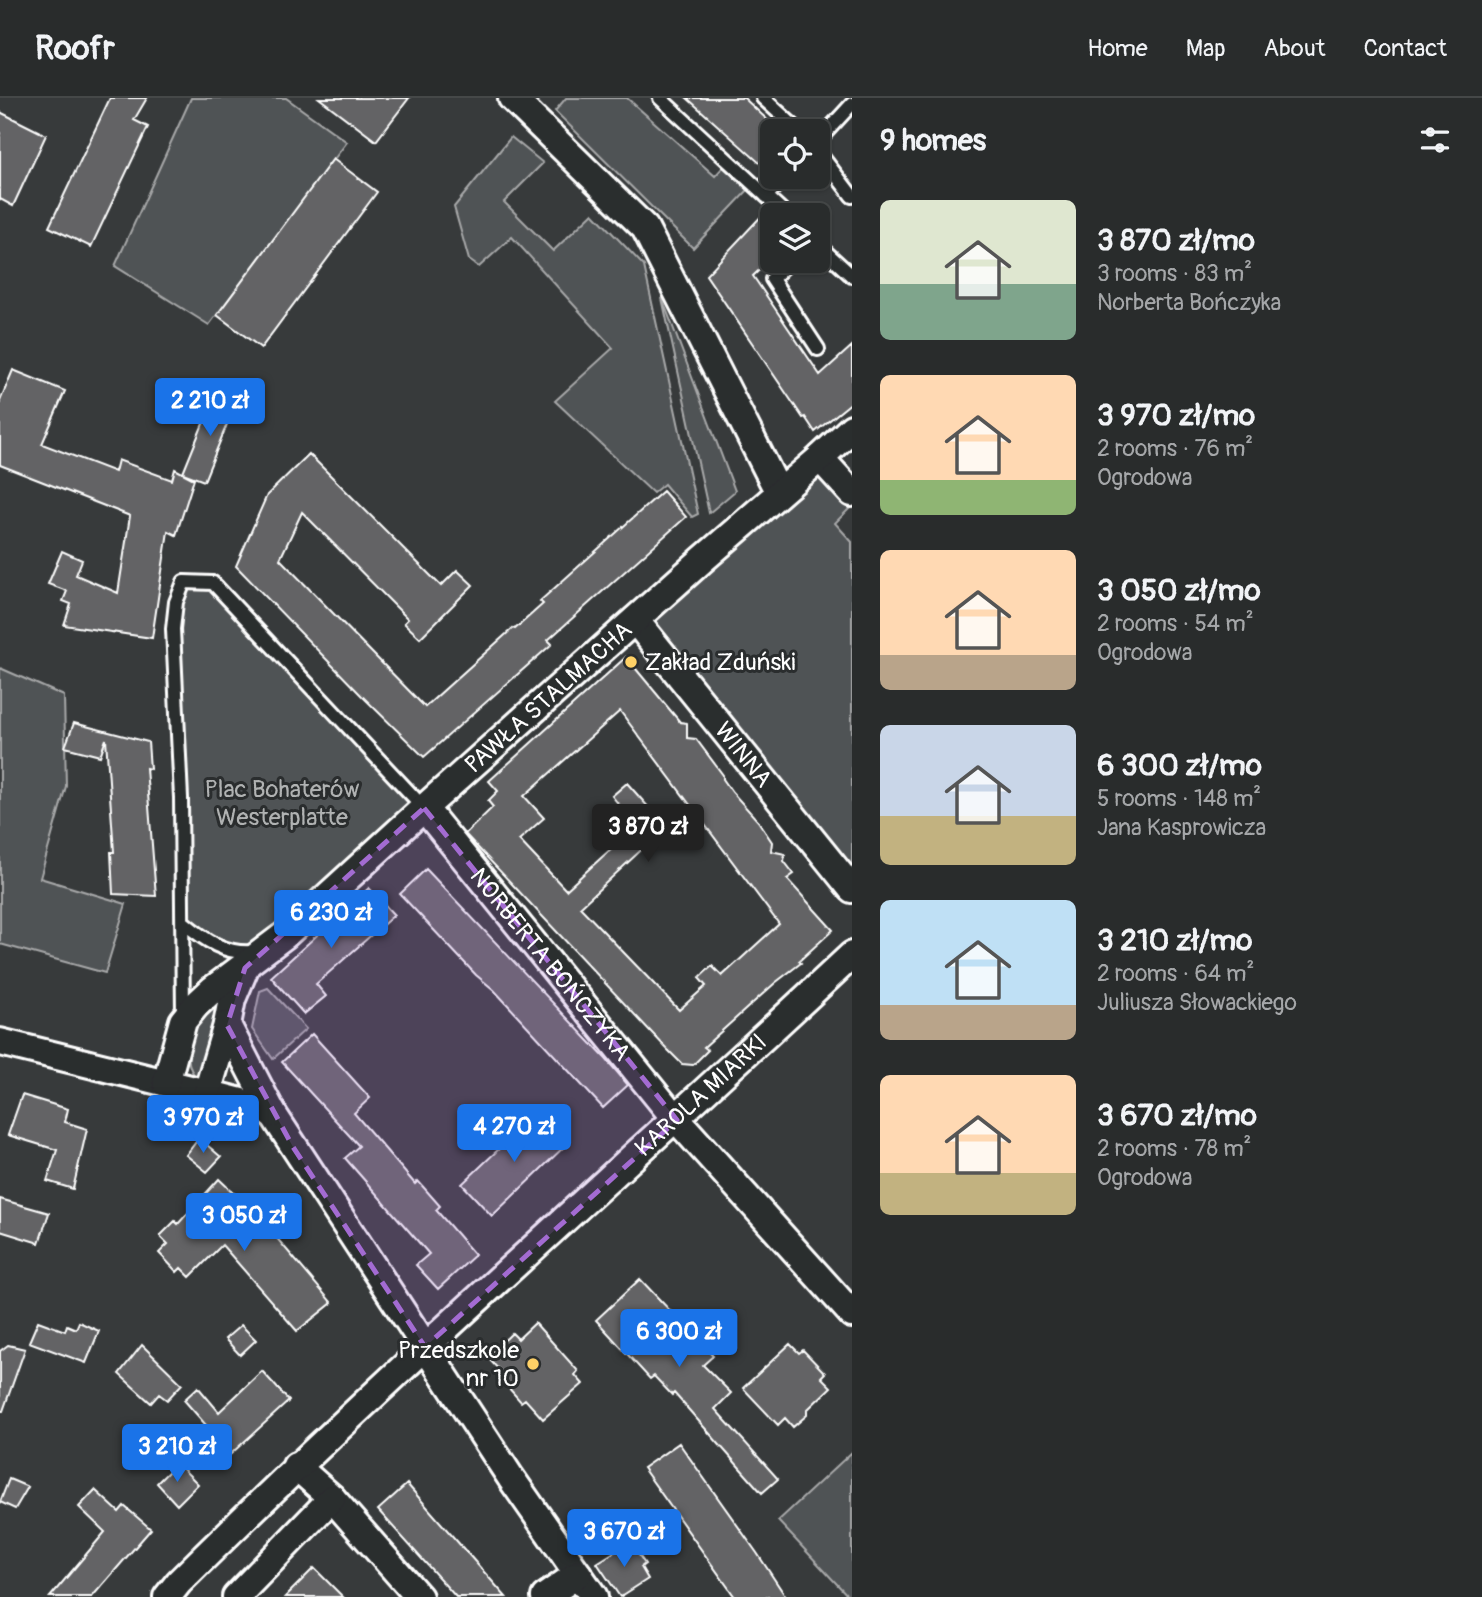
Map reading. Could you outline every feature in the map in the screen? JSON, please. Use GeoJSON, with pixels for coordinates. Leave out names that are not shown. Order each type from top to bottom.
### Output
{"type":"FeatureCollection","features":[{"type":"Feature","properties":{"kind":"street"},"geometry":{"type":"LineString","coordinates":[[520,101],[645,228],[779,493]]}},
{"type":"Feature","properties":{"kind":"street","name":"PAWŁA STALMACHA"},"geometry":{"type":"LineString","coordinates":[[166,1083],[183,1021],[212,990],[267,950],[852,428]]}},
{"type":"Feature","properties":{"kind":"street"},"geometry":{"type":"LineString","coordinates":[[820,458],[852,493]]}},
{"type":"Feature","properties":{"kind":"street","name":"WINNA"},"geometry":{"type":"LineString","coordinates":[[635,620],[852,889]]}},
{"type":"Feature","properties":{"kind":"street","name":"NORBERTA BOŃCZYKA"},"geometry":{"type":"LineString","coordinates":[[424,808],[677,1119],[852,1314]]}},
{"type":"Feature","properties":{"kind":"street","name":"KAROLA MIARKI"},"geometry":{"type":"LineString","coordinates":[[167,1597],[296,1466],[852,956]]}},
{"type":"Feature","properties":{"kind":"street","name":"PAWŁA STALMACHA"},"geometry":{"type":"LineString","coordinates":[[206,1093],[228,1025],[232,999],[245,968]]}},
{"type":"Feature","properties":{"kind":"street"},"geometry":{"type":"LineString","coordinates":[[228,1025],[273,1114],[511,1478],[594,1597]]}},
{"type":"Feature","properties":{"kind":"street"},"geometry":{"type":"LineString","coordinates":[[1,1045],[206,1093],[257,1106],[273,1114]]}},
{"type":"Feature","properties":{"kind":"street"},"geometry":{"type":"LineString","coordinates":[[296,1466],[331,1499],[419,1597]]}},
{"type":"Feature","properties":{"kind":"street"},"geometry":{"type":"LineString","coordinates":[[236,1597],[331,1499]]}},
{"type":"Feature","properties":{"kind":"street"},"geometry":{"type":"LineString","coordinates":[[545,1597],[578,1574]]}},
{"type":"Feature","properties":{"kind":"lane"},"geometry":{"type":"LineString","coordinates":[[660,98],[773,203]]}},
{"type":"Feature","properties":{"kind":"lane"},"geometry":{"type":"LineString","coordinates":[[763,98],[786,119]]}},
{"type":"Feature","properties":{"kind":"lane"},"geometry":{"type":"LineString","coordinates":[[830,128],[852,104]]}},
{"type":"Feature","properties":{"kind":"lane"},"geometry":{"type":"LineString","coordinates":[[830,167],[852,196]]}},
{"type":"Feature","properties":{"kind":"lane"},"geometry":{"type":"LineString","coordinates":[[766,196],[773,189]]}},
{"type":"Feature","properties":{"kind":"lane"},"geometry":{"type":"LineString","coordinates":[[830,256],[852,276]]}},
{"type":"Feature","properties":{"kind":"lane"},"geometry":{"type":"LineString","coordinates":[[778,273],[772,279],[818,349]]}},
{"type":"Feature","properties":{"kind":"lane"},"geometry":{"type":"LineString","coordinates":[[183,1021],[181,798],[173,629],[176,602],[184,582],[214,583],[424,808]]}},
{"type":"Feature","properties":{"kind":"lane"},"geometry":{"type":"LineString","coordinates":[[184,922],[215,946],[250,952],[267,950]]}},
{"type":"Feature","properties":{"kind":"highlighted area"},"geometry":{"type":"Polygon","coordinates":[[[424,808],[677,1120],[425,1347],[293,1147],[227,1025],[245,968],[424,808]]]}},
{"type":"Feature","properties":{"kind":"green space"},"geometry":{"type":"Polygon","coordinates":[[[191,98],[286,98],[347,142],[209,325],[115,266],[191,98]]]}},
{"type":"Feature","properties":{"kind":"green space"},"geometry":{"type":"Polygon","coordinates":[[[566,98],[627,98],[715,176],[725,165],[749,189],[693,248],[555,111],[566,98]]]}},
{"type":"Feature","properties":{"kind":"green space"},"geometry":{"type":"Polygon","coordinates":[[[511,137],[543,163],[504,202],[553,251],[593,213],[644,266],[698,514],[692,517],[664,484],[653,493],[555,401],[613,348],[512,237],[479,267],[469,260],[454,207],[511,137]]]}},
{"type":"Feature","properties":{"kind":"green space"},"geometry":{"type":"Polygon","coordinates":[[[662,298],[735,491],[709,513],[662,298]]]}},
{"type":"Feature","properties":{"kind":"green space"},"geometry":{"type":"Polygon","coordinates":[[[820,472],[852,506],[835,523],[852,542],[852,869],[654,619],[820,472]]]}},
{"type":"Feature","properties":{"kind":"green space","name":"Plac Bohaterów Westerplatte"},"geometry":{"type":"Polygon","coordinates":[[[184,582],[213,583],[424,808],[285,935],[235,952],[183,922],[173,629],[184,582]]]}},
{"type":"Feature","properties":{"kind":"green space"},"geometry":{"type":"Polygon","coordinates":[[[0,668],[64,696],[66,786],[40,878],[126,904],[105,973],[0,944],[0,668]]]}},
{"type":"Feature","properties":{"kind":"green space"},"geometry":{"type":"Polygon","coordinates":[[[268,988],[306,1029],[273,1059],[252,1029],[260,991],[268,988]]]}},
{"type":"Feature","properties":{"kind":"green space"},"geometry":{"type":"Polygon","coordinates":[[[220,999],[223,1004],[198,1078],[190,1065],[191,1038],[203,1016],[220,999]]]}},
{"type":"Feature","properties":{"kind":"green space"},"geometry":{"type":"Polygon","coordinates":[[[852,1452],[852,1597],[849,1597],[778,1521],[852,1452]]]}},
{"type":"Feature","properties":{"kind":"building"},"geometry":{"type":"Polygon","coordinates":[[[110,98],[147,98],[134,120],[148,127],[91,247],[49,227],[110,98]]]}},
{"type":"Feature","properties":{"kind":"building"},"geometry":{"type":"Polygon","coordinates":[[[319,98],[409,98],[376,141],[319,98]]]}},
{"type":"Feature","properties":{"kind":"building"},"geometry":{"type":"Polygon","coordinates":[[[687,98],[744,98],[767,119],[760,119],[760,163],[687,98]]]}},
{"type":"Feature","properties":{"kind":"building"},"geometry":{"type":"Polygon","coordinates":[[[0,112],[46,135],[13,206],[0,199],[0,112]]]}},
{"type":"Feature","properties":{"kind":"building"},"geometry":{"type":"Polygon","coordinates":[[[333,159],[377,192],[261,348],[217,315],[333,159]]]}},
{"type":"Feature","properties":{"kind":"building"},"geometry":{"type":"Polygon","coordinates":[[[760,218],[760,269],[753,276],[820,375],[852,346],[852,402],[815,432],[706,275],[760,218]]]}},
{"type":"Feature","properties":{"kind":"building"},"geometry":{"type":"Polygon","coordinates":[[[13,370],[65,391],[42,444],[115,472],[118,460],[172,480],[175,469],[194,479],[176,535],[168,531],[152,638],[64,625],[71,604],[63,601],[67,591],[48,584],[62,551],[82,560],[76,575],[118,593],[130,516],[0,465],[0,401],[13,370]]]}},
{"type":"Feature","properties":{"kind":"building"},"geometry":{"type":"Polygon","coordinates":[[[215,394],[236,402],[204,481],[183,473],[215,394]]]}},
{"type":"Feature","properties":{"kind":"building"},"geometry":{"type":"Polygon","coordinates":[[[309,454],[441,586],[457,570],[473,585],[420,638],[404,623],[408,619],[302,512],[280,559],[425,707],[543,604],[540,601],[663,491],[686,517],[548,640],[552,644],[424,757],[236,566],[267,495],[309,454]]]}},
{"type":"Feature","properties":{"kind":"building"},"geometry":{"type":"Polygon","coordinates":[[[626,657],[680,722],[687,723],[687,738],[696,739],[723,775],[732,792],[758,821],[772,842],[771,851],[785,854],[784,861],[794,874],[787,879],[833,930],[799,961],[801,963],[704,1047],[708,1050],[693,1065],[682,1064],[465,834],[493,807],[488,801],[498,791],[489,781],[626,657]],[[620,711],[524,796],[544,818],[519,840],[566,890],[636,826],[612,796],[627,783],[666,827],[580,907],[679,1010],[706,986],[699,978],[712,966],[722,976],[779,924],[620,711]]]}},
{"type":"Feature","properties":{"kind":"building"},"geometry":{"type":"Polygon","coordinates":[[[74,723],[148,742],[150,769],[146,768],[156,896],[113,894],[111,852],[114,852],[106,739],[100,756],[65,747],[74,723]]]}},
{"type":"Feature","properties":{"kind":"building"},"geometry":{"type":"Polygon","coordinates":[[[426,869],[628,1085],[603,1108],[494,990],[476,975],[400,894],[426,869]]]}},
{"type":"Feature","properties":{"kind":"building"},"geometry":{"type":"Polygon","coordinates":[[[369,888],[394,915],[316,984],[326,996],[304,1014],[271,977],[369,888]]]}},
{"type":"Feature","properties":{"kind":"building"},"geometry":{"type":"Polygon","coordinates":[[[312,1034],[370,1098],[354,1113],[415,1184],[418,1181],[440,1206],[436,1210],[475,1255],[438,1289],[416,1265],[429,1254],[345,1158],[359,1146],[282,1062],[312,1034]]]}},
{"type":"Feature","properties":{"kind":"building"},"geometry":{"type":"Polygon","coordinates":[[[22,1095],[68,1109],[65,1122],[87,1129],[73,1189],[47,1181],[57,1150],[8,1135],[22,1095]]]}},
{"type":"Feature","properties":{"kind":"building"},"geometry":{"type":"Polygon","coordinates":[[[537,1113],[567,1144],[492,1216],[462,1184],[537,1113]]]}},
{"type":"Feature","properties":{"kind":"building"},"geometry":{"type":"Polygon","coordinates":[[[199,1138],[221,1157],[207,1172],[186,1155],[199,1138]]]}},
{"type":"Feature","properties":{"kind":"building"},"geometry":{"type":"Polygon","coordinates":[[[219,1179],[258,1216],[332,1303],[297,1331],[222,1245],[190,1277],[181,1268],[177,1272],[159,1253],[168,1244],[160,1236],[175,1221],[178,1224],[219,1179]]]}},
{"type":"Feature","properties":{"kind":"building"},"geometry":{"type":"Polygon","coordinates":[[[0,1199],[49,1213],[39,1243],[0,1231],[0,1199]]]}},
{"type":"Feature","properties":{"kind":"building"},"geometry":{"type":"Polygon","coordinates":[[[640,1279],[713,1356],[703,1365],[731,1393],[715,1409],[778,1479],[762,1493],[674,1393],[672,1395],[654,1376],[650,1379],[596,1320],[640,1279]]]}},
{"type":"Feature","properties":{"kind":"building"},"geometry":{"type":"Polygon","coordinates":[[[38,1321],[65,1331],[67,1325],[76,1329],[79,1322],[99,1331],[86,1363],[29,1342],[38,1321]]]}},
{"type":"Feature","properties":{"kind":"building","name":"Przedszkole nr 10"},"geometry":{"type":"Polygon","coordinates":[[[535,1323],[578,1371],[575,1375],[583,1384],[543,1419],[525,1399],[521,1402],[499,1377],[503,1374],[487,1357],[512,1333],[518,1339],[535,1323]]]}},
{"type":"Feature","properties":{"kind":"building"},"geometry":{"type":"Polygon","coordinates":[[[241,1325],[256,1340],[240,1355],[225,1339],[241,1325]]]}},
{"type":"Feature","properties":{"kind":"building"},"geometry":{"type":"Polygon","coordinates":[[[790,1344],[799,1353],[803,1350],[825,1373],[821,1377],[831,1387],[793,1427],[785,1418],[778,1425],[743,1388],[790,1344]]]}},
{"type":"Feature","properties":{"kind":"building"},"geometry":{"type":"Polygon","coordinates":[[[8,1345],[25,1349],[3,1411],[0,1411],[0,1351],[8,1345]]]}},
{"type":"Feature","properties":{"kind":"building"},"geometry":{"type":"Polygon","coordinates":[[[142,1345],[182,1384],[167,1400],[159,1394],[151,1403],[119,1374],[142,1345]]]}},
{"type":"Feature","properties":{"kind":"building"},"geometry":{"type":"Polygon","coordinates":[[[262,1371],[289,1401],[222,1462],[203,1440],[212,1432],[184,1400],[198,1387],[219,1412],[262,1371]]]}},
{"type":"Feature","properties":{"kind":"building"},"geometry":{"type":"Polygon","coordinates":[[[679,1443],[786,1597],[735,1597],[643,1468],[679,1443]]]}},
{"type":"Feature","properties":{"kind":"building"},"geometry":{"type":"Polygon","coordinates":[[[177,1463],[198,1484],[177,1505],[157,1483],[177,1463]]]}},
{"type":"Feature","properties":{"kind":"building"},"geometry":{"type":"Polygon","coordinates":[[[9,1479],[28,1487],[15,1509],[0,1502],[9,1479]]]}},
{"type":"Feature","properties":{"kind":"building"},"geometry":{"type":"Polygon","coordinates":[[[407,1484],[506,1597],[456,1597],[378,1510],[407,1484]]]}},
{"type":"Feature","properties":{"kind":"building"},"geometry":{"type":"Polygon","coordinates":[[[95,1490],[119,1512],[124,1506],[151,1529],[92,1597],[50,1597],[105,1532],[79,1507],[95,1490]]]}},
{"type":"Feature","properties":{"kind":"building"},"geometry":{"type":"Polygon","coordinates":[[[630,1542],[645,1564],[641,1567],[648,1579],[620,1597],[597,1563],[630,1542]]]}},
{"type":"Feature","properties":{"kind":"building"},"geometry":{"type":"Polygon","coordinates":[[[314,1568],[343,1597],[285,1597],[314,1568]]]}},
{"type":"Feature","properties":{"kind":"place","name":"Zakład Zduński"},"geometry":{"type":"Point","coordinates":[631,662]}},
{"type":"Feature","properties":{"kind":"place","name":"Przedszkole nr 10"},"geometry":{"type":"Point","coordinates":[533,1364]}}]}
